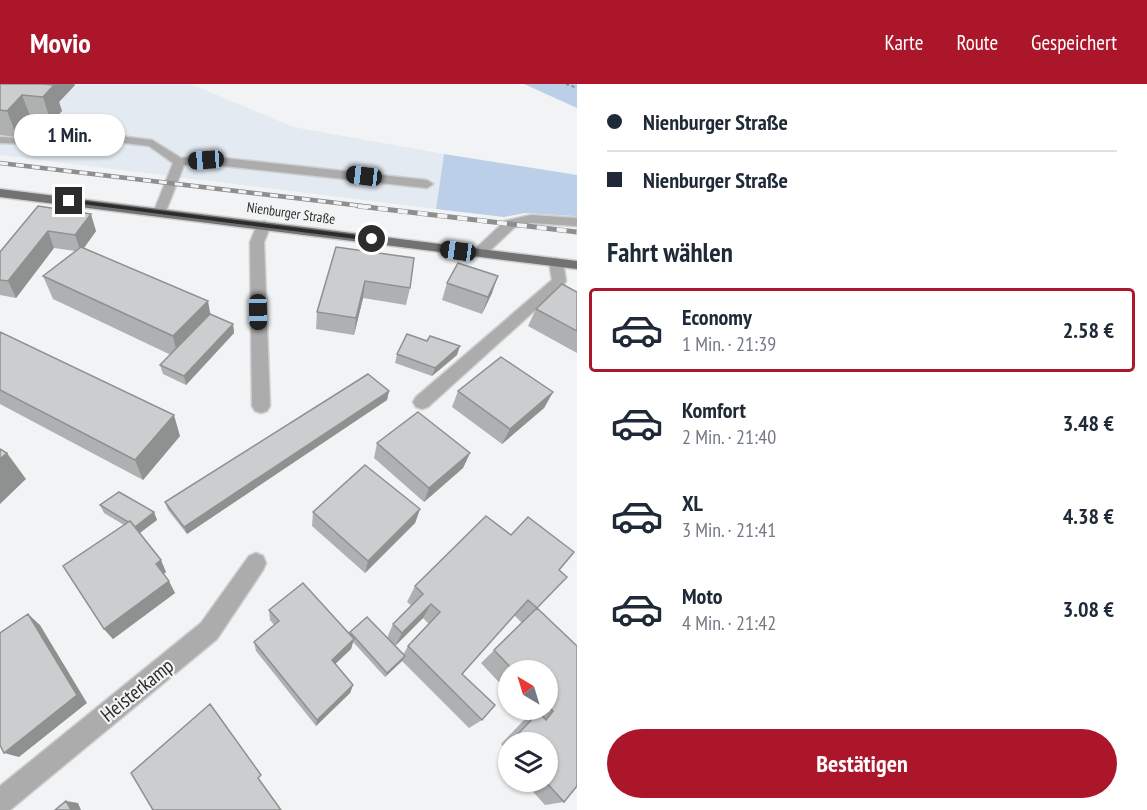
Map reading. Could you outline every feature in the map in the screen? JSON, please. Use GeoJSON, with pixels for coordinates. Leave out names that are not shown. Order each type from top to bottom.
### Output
{"type":"FeatureCollection","features":[{"type":"Feature","properties":{"kind":"main road","name":"Nienburger Straße"},"geometry":{"type":"LineString","coordinates":[[0,193],[160,211],[577,265]]}},
{"type":"Feature","properties":{"kind":"street"},"geometry":{"type":"LineString","coordinates":[[0,141],[21,142],[39,129],[50,130],[152,143],[179,162],[206,160],[242,163],[427,184]]}},
{"type":"Feature","properties":{"kind":"street"},"geometry":{"type":"LineString","coordinates":[[160,211],[179,162]]}},
{"type":"Feature","properties":{"kind":"street"},"geometry":{"type":"LineString","coordinates":[[479,254],[510,224],[531,219],[577,222]]}},
{"type":"Feature","properties":{"kind":"street"},"geometry":{"type":"LineString","coordinates":[[261,406],[257,243],[264,225]]}},
{"type":"Feature","properties":{"kind":"street"},"geometry":{"type":"LineString","coordinates":[[422,402],[559,281],[556,262]]}},
{"type":"Feature","properties":{"kind":"street","name":"Heisterkamp"},"geometry":{"type":"LineString","coordinates":[[0,801],[209,631],[255,562]]}},
{"type":"Feature","properties":{"kind":"path"},"geometry":{"type":"LineString","coordinates":[[566,84],[577,88]]}},
{"type":"Feature","properties":{"kind":"shaded area"},"geometry":{"type":"Polygon","coordinates":[[[0,84],[191,84],[293,127],[444,154],[436,209],[0,155],[0,84]]]}},
{"type":"Feature","properties":{"kind":"shaded area"},"geometry":{"type":"Polygon","coordinates":[[[524,84],[577,84],[577,108],[524,84]]]}},
{"type":"Feature","properties":{"kind":"shaded area"},"geometry":{"type":"Polygon","coordinates":[[[444,154],[577,175],[577,223],[565,222],[573,216],[525,213],[504,217],[436,209],[444,154]]]}},
{"type":"Feature","properties":{"kind":"building"},"geometry":{"type":"Polygon","coordinates":[[[0,84],[54,85],[43,97],[22,95],[7,111],[0,110],[0,84]]]}},
{"type":"Feature","properties":{"kind":"building"},"geometry":{"type":"Polygon","coordinates":[[[38,206],[91,214],[75,235],[48,231],[8,281],[0,280],[0,252],[38,206]]]}},
{"type":"Feature","properties":{"kind":"building"},"geometry":{"type":"Polygon","coordinates":[[[81,247],[208,301],[173,336],[43,276],[81,247]]]}},
{"type":"Feature","properties":{"kind":"building"},"geometry":{"type":"Polygon","coordinates":[[[336,247],[414,258],[410,288],[365,281],[356,318],[317,312],[336,247]]]}},
{"type":"Feature","properties":{"kind":"building"},"geometry":{"type":"Polygon","coordinates":[[[458,263],[498,276],[488,297],[447,283],[458,263]]]}},
{"type":"Feature","properties":{"kind":"building"},"geometry":{"type":"Polygon","coordinates":[[[562,284],[577,292],[577,331],[536,309],[562,284]]]}},
{"type":"Feature","properties":{"kind":"building"},"geometry":{"type":"Polygon","coordinates":[[[210,314],[233,324],[184,376],[160,365],[210,314]]]}},
{"type":"Feature","properties":{"kind":"building"},"geometry":{"type":"Polygon","coordinates":[[[0,332],[174,415],[135,460],[0,390],[0,332]]]}},
{"type":"Feature","properties":{"kind":"building"},"geometry":{"type":"Polygon","coordinates":[[[407,334],[427,341],[430,336],[460,346],[435,368],[397,354],[407,334]]]}},
{"type":"Feature","properties":{"kind":"building"},"geometry":{"type":"Polygon","coordinates":[[[501,357],[553,392],[510,429],[458,391],[501,357]]]}},
{"type":"Feature","properties":{"kind":"building"},"geometry":{"type":"Polygon","coordinates":[[[368,374],[389,391],[184,527],[165,502],[368,374]]]}},
{"type":"Feature","properties":{"kind":"building"},"geometry":{"type":"Polygon","coordinates":[[[418,412],[470,453],[429,488],[377,443],[418,412]]]}},
{"type":"Feature","properties":{"kind":"building"},"geometry":{"type":"Polygon","coordinates":[[[0,449],[7,453],[0,459],[0,449]]]}},
{"type":"Feature","properties":{"kind":"building"},"geometry":{"type":"Polygon","coordinates":[[[365,465],[420,509],[368,561],[313,512],[365,465]]]}},
{"type":"Feature","properties":{"kind":"building"},"geometry":{"type":"Polygon","coordinates":[[[119,492],[154,512],[135,527],[130,521],[128,522],[100,505],[119,492]]]}},
{"type":"Feature","properties":{"kind":"building"},"geometry":{"type":"Polygon","coordinates":[[[486,516],[511,535],[528,517],[574,552],[559,570],[567,577],[537,608],[528,600],[462,674],[495,705],[482,720],[408,646],[440,612],[431,604],[402,633],[393,624],[423,594],[415,586],[486,516]]]}},
{"type":"Feature","properties":{"kind":"building"},"geometry":{"type":"Polygon","coordinates":[[[130,521],[161,560],[156,564],[169,581],[104,629],[63,566],[130,521]]]}},
{"type":"Feature","properties":{"kind":"building"},"geometry":{"type":"Polygon","coordinates":[[[303,583],[354,639],[332,660],[353,685],[317,720],[254,642],[279,621],[269,610],[303,583]]]}},
{"type":"Feature","properties":{"kind":"building"},"geometry":{"type":"Polygon","coordinates":[[[537,608],[577,646],[577,786],[564,802],[555,792],[558,792],[558,732],[520,732],[531,720],[558,720],[558,660],[504,660],[494,650],[537,608]]]}},
{"type":"Feature","properties":{"kind":"building"},"geometry":{"type":"Polygon","coordinates":[[[28,614],[77,695],[4,753],[0,745],[0,633],[28,614]]]}},
{"type":"Feature","properties":{"kind":"building"},"geometry":{"type":"Polygon","coordinates":[[[367,617],[405,656],[387,673],[350,632],[367,617]]]}},
{"type":"Feature","properties":{"kind":"building"},"geometry":{"type":"Polygon","coordinates":[[[210,704],[261,775],[258,778],[281,810],[153,810],[131,773],[210,704]]]}},
{"type":"Feature","properties":{"kind":"building"},"geometry":{"type":"Polygon","coordinates":[[[66,801],[71,810],[55,810],[66,801]]]}},
{"type":"Feature","properties":{"kind":"railway"},"geometry":{"type":"LineString","coordinates":[[0,163],[371,207]]}},
{"type":"Feature","properties":{"kind":"railway"},"geometry":{"type":"LineString","coordinates":[[358,206],[577,232]]}},
{"type":"Feature","properties":{"kind":"route"},"geometry":{"type":"LineString","coordinates":[[69,201],[372,239]]}}]}
